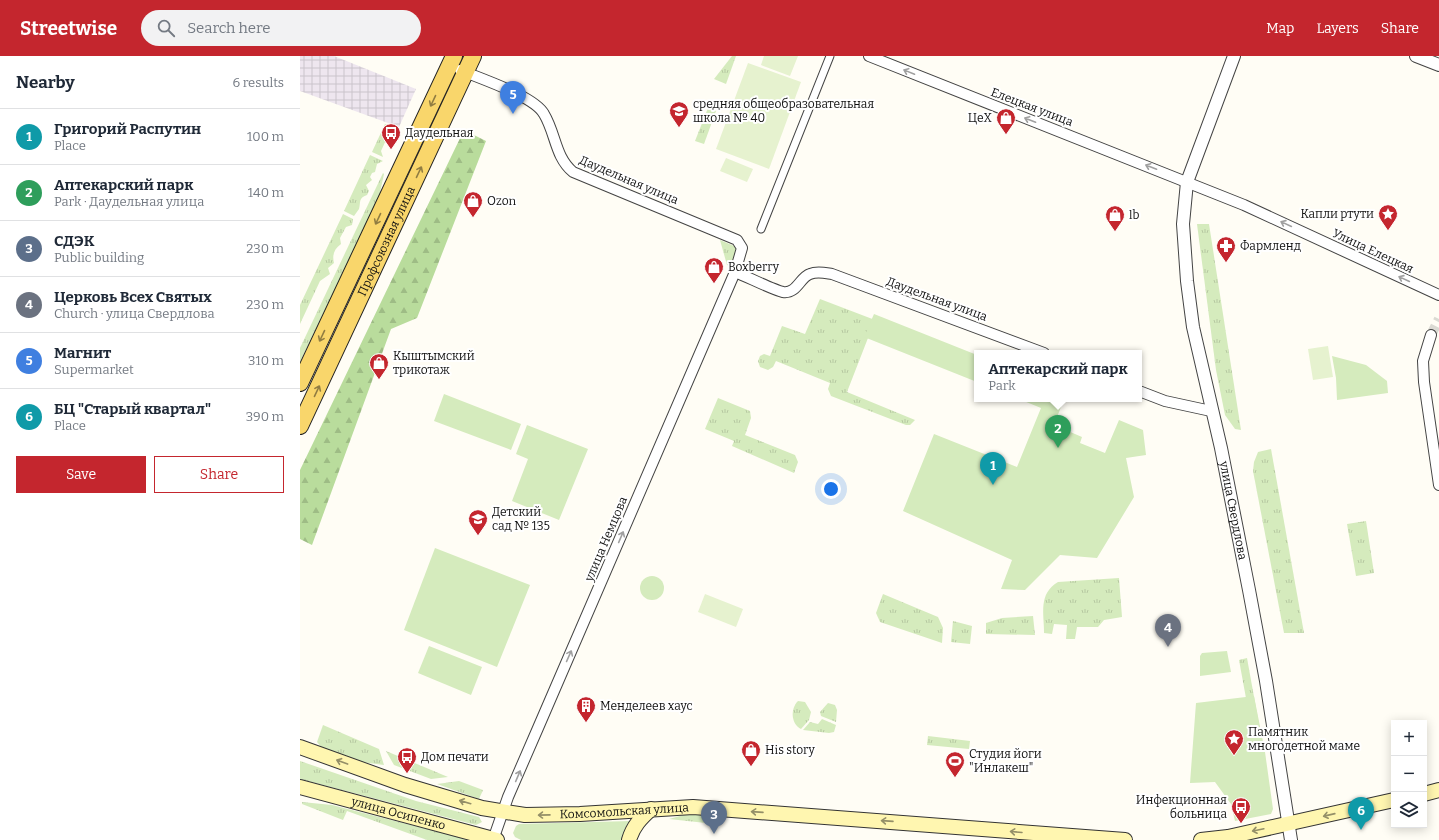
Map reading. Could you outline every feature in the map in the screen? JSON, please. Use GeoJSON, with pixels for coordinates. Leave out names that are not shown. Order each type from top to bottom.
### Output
{"type":"FeatureCollection","features":[{"type":"Feature","properties":{"kind":"main road","name":"Профсоюзная улица"},"geometry":{"type":"LineString","coordinates":[[300,426],[473,56]]}},
{"type":"Feature","properties":{"kind":"main road","name":"Профсоюзная улица"},"geometry":{"type":"LineString","coordinates":[[300,383],[451,61]]}},
{"type":"Feature","properties":{"kind":"main road","name":"Комсомольская улица"},"geometry":{"type":"LineString","coordinates":[[300,747],[405,785],[503,812],[542,815],[693,807],[1125,840]]}},
{"type":"Feature","properties":{"kind":"main road","name":"улица Осипенко"},"geometry":{"type":"LineString","coordinates":[[300,787],[494,840]]}},
{"type":"Feature","properties":{"kind":"main road"},"geometry":{"type":"LineString","coordinates":[[1427,793],[1439,790]]}},
{"type":"Feature","properties":{"kind":"main road"},"geometry":{"type":"LineString","coordinates":[[1201,840],[1228,837],[1391,801]]}},
{"type":"Feature","properties":{"kind":"main road"},"geometry":{"type":"LineString","coordinates":[[629,840],[632,830],[638,821],[651,809]]}},
{"type":"Feature","properties":{"kind":"street"},"geometry":{"type":"LineString","coordinates":[[761,229],[830,56]]}},
{"type":"Feature","properties":{"kind":"street","name":"Елецкая улица"},"geometry":{"type":"LineString","coordinates":[[869,56],[1187,182]]}},
{"type":"Feature","properties":{"kind":"street","name":"улица Свердлова"},"geometry":{"type":"LineString","coordinates":[[1234,56],[1187,182],[1183,224],[1187,281],[1193,327],[1221,448],[1266,681],[1291,840]]}},
{"type":"Feature","properties":{"kind":"street"},"geometry":{"type":"LineString","coordinates":[[1416,56],[1439,65]]}},
{"type":"Feature","properties":{"kind":"street","name":"Даудельная улица"},"geometry":{"type":"LineString","coordinates":[[451,61],[466,72],[537,105],[547,120],[562,159],[573,172],[737,240],[742,248]]}},
{"type":"Feature","properties":{"kind":"street","name":"Улица Елецкая"},"geometry":{"type":"LineString","coordinates":[[1187,182],[1244,205],[1439,295]]}},
{"type":"Feature","properties":{"kind":"street","name":"улица Немцова"},"geometry":{"type":"LineString","coordinates":[[494,840],[503,812],[735,272],[742,248]]}},
{"type":"Feature","properties":{"kind":"street","name":"Даудельная улица"},"geometry":{"type":"LineString","coordinates":[[735,272],[784,292],[794,289],[804,277],[810,274],[820,272],[832,274],[1036,350]]}},
{"type":"Feature","properties":{"kind":"street"},"geometry":{"type":"LineString","coordinates":[[1431,335],[1424,356],[1424,382],[1439,485]]}},
{"type":"Feature","properties":{"kind":"street"},"geometry":{"type":"LineString","coordinates":[[1142,392],[1165,401],[1212,411]]}},
{"type":"Feature","properties":{"kind":"shaded area"},"geometry":{"type":"Polygon","coordinates":[[[300,56],[334,56],[416,89],[399,127],[300,91],[300,56]]]}},
{"type":"Feature","properties":{"kind":"green space"},"geometry":{"type":"Polygon","coordinates":[[[732,56],[736,56],[726,84],[714,79],[732,56]]]}},
{"type":"Feature","properties":{"kind":"green space"},"geometry":{"type":"Polygon","coordinates":[[[764,56],[798,56],[790,76],[761,65],[764,56]]]}},
{"type":"Feature","properties":{"kind":"green space"},"geometry":{"type":"Polygon","coordinates":[[[748,63],[801,82],[769,169],[716,149],[748,63]]]}},
{"type":"Feature","properties":{"kind":"green space"},"geometry":{"type":"Polygon","coordinates":[[[708,108],[716,111],[704,144],[695,141],[708,108]]]}},
{"type":"Feature","properties":{"kind":"green space"},"geometry":{"type":"Polygon","coordinates":[[[385,124],[392,127],[381,151],[383,157],[372,152],[385,124]]]}},
{"type":"Feature","properties":{"kind":"green space"},"geometry":{"type":"Polygon","coordinates":[[[464,130],[486,141],[417,318],[391,329],[312,545],[300,539],[300,470],[464,130]]]}},
{"type":"Feature","properties":{"kind":"green space"},"geometry":{"type":"Polygon","coordinates":[[[370,155],[383,161],[377,164],[375,172],[372,173],[370,177],[372,180],[366,185],[369,191],[367,195],[360,200],[359,209],[354,216],[344,211],[370,155]]]}},
{"type":"Feature","properties":{"kind":"green space"},"geometry":{"type":"Polygon","coordinates":[[[726,158],[753,169],[747,182],[720,171],[726,158]]]}},
{"type":"Feature","properties":{"kind":"green space"},"geometry":{"type":"Polygon","coordinates":[[[383,173],[379,197],[300,362],[300,348],[383,173]]]}},
{"type":"Feature","properties":{"kind":"green space"},"geometry":{"type":"Polygon","coordinates":[[[343,214],[353,219],[352,225],[346,227],[340,238],[341,244],[335,250],[333,255],[334,263],[328,268],[330,274],[320,281],[300,324],[300,305],[343,214]]]}},
{"type":"Feature","properties":{"kind":"green space"},"geometry":{"type":"Polygon","coordinates":[[[1197,224],[1209,224],[1241,430],[1235,429],[1225,415],[1216,370],[1197,224]]]}},
{"type":"Feature","properties":{"kind":"green space"},"geometry":{"type":"Polygon","coordinates":[[[720,240],[739,248],[733,268],[727,265],[720,240]]]}},
{"type":"Feature","properties":{"kind":"green space"},"geometry":{"type":"Polygon","coordinates":[[[820,299],[875,320],[847,392],[915,420],[910,425],[906,425],[831,396],[828,389],[830,383],[776,361],[773,367],[768,370],[760,367],[758,361],[760,356],[764,354],[770,356],[782,326],[805,334],[820,299]]]}},
{"type":"Feature","properties":{"kind":"green space"},"geometry":{"type":"Polygon","coordinates":[[[874,314],[974,354],[974,381],[864,337],[874,314]]]}},
{"type":"Feature","properties":{"kind":"green space"},"geometry":{"type":"Polygon","coordinates":[[[1328,346],[1333,377],[1313,380],[1308,349],[1328,346]]]}},
{"type":"Feature","properties":{"kind":"green space"},"geometry":{"type":"Polygon","coordinates":[[[1332,356],[1366,365],[1387,381],[1388,393],[1337,400],[1336,378],[1332,356]]]}},
{"type":"Feature","properties":{"kind":"green space"},"geometry":{"type":"Polygon","coordinates":[[[444,394],[521,424],[511,450],[434,421],[444,394]]]}},
{"type":"Feature","properties":{"kind":"green space"},"geometry":{"type":"Polygon","coordinates":[[[718,398],[750,411],[751,418],[745,435],[795,455],[798,462],[794,473],[732,446],[734,441],[705,429],[718,398]]]}},
{"type":"Feature","properties":{"kind":"green space"},"geometry":{"type":"Polygon","coordinates":[[[1026,402],[1063,402],[1054,425],[1082,437],[1080,443],[1105,453],[1119,420],[1143,430],[1146,455],[1126,458],[1134,497],[1097,558],[1060,555],[1025,590],[1001,589],[1012,560],[903,511],[934,434],[1017,467],[1041,408],[1026,402]]]}},
{"type":"Feature","properties":{"kind":"green space"},"geometry":{"type":"Polygon","coordinates":[[[527,425],[588,449],[559,520],[512,501],[528,459],[516,454],[527,425]]]}},
{"type":"Feature","properties":{"kind":"green space"},"geometry":{"type":"Polygon","coordinates":[[[1271,449],[1304,633],[1284,633],[1253,471],[1254,462],[1258,452],[1271,449]]]}},
{"type":"Feature","properties":{"kind":"green space"},"geometry":{"type":"Polygon","coordinates":[[[1366,521],[1374,573],[1356,576],[1347,524],[1366,521]]]}},
{"type":"Feature","properties":{"kind":"green space"},"geometry":{"type":"Polygon","coordinates":[[[435,548],[530,585],[497,667],[404,630],[435,548]]]}},
{"type":"Feature","properties":{"kind":"green space"},"geometry":{"type":"Polygon","coordinates":[[[647,576],[657,576],[664,583],[664,593],[657,600],[647,600],[640,593],[640,583],[647,576]]]}},
{"type":"Feature","properties":{"kind":"green space"},"geometry":{"type":"Polygon","coordinates":[[[1119,578],[1122,617],[1104,620],[1098,627],[1077,627],[1075,639],[1066,639],[1067,625],[1054,624],[1052,634],[1044,633],[1043,611],[1045,598],[1047,592],[1058,582],[1119,578]]]}},
{"type":"Feature","properties":{"kind":"green space"},"geometry":{"type":"Polygon","coordinates":[[[705,594],[743,609],[736,627],[698,612],[705,594]]]}},
{"type":"Feature","properties":{"kind":"green space"},"geometry":{"type":"Polygon","coordinates":[[[883,594],[938,617],[943,628],[942,643],[880,622],[876,613],[883,594]]]}},
{"type":"Feature","properties":{"kind":"green space"},"geometry":{"type":"Polygon","coordinates":[[[1033,616],[1035,635],[986,634],[986,623],[1002,618],[1033,616]]]}},
{"type":"Feature","properties":{"kind":"green space"},"geometry":{"type":"Polygon","coordinates":[[[953,621],[972,626],[970,644],[951,642],[953,621]]]}},
{"type":"Feature","properties":{"kind":"green space"},"geometry":{"type":"Polygon","coordinates":[[[429,646],[482,667],[471,695],[418,673],[429,646]]]}},
{"type":"Feature","properties":{"kind":"green space"},"geometry":{"type":"Polygon","coordinates":[[[1227,651],[1231,672],[1200,676],[1200,656],[1202,653],[1227,651]]]}},
{"type":"Feature","properties":{"kind":"green space"},"geometry":{"type":"Polygon","coordinates":[[[1247,658],[1260,730],[1252,731],[1239,660],[1247,658]]]}},
{"type":"Feature","properties":{"kind":"green space"},"geometry":{"type":"Polygon","coordinates":[[[1254,696],[1265,752],[1273,809],[1271,814],[1235,821],[1231,804],[1215,782],[1190,783],[1196,703],[1254,696]]]}},
{"type":"Feature","properties":{"kind":"green space"},"geometry":{"type":"Polygon","coordinates":[[[798,701],[805,702],[811,712],[809,720],[801,729],[795,724],[793,716],[795,704],[798,701]]]}},
{"type":"Feature","properties":{"kind":"green space"},"geometry":{"type":"Polygon","coordinates":[[[828,703],[835,705],[837,710],[836,722],[821,716],[820,712],[828,703]]]}},
{"type":"Feature","properties":{"kind":"green space"},"geometry":{"type":"Polygon","coordinates":[[[822,719],[836,725],[834,732],[829,733],[803,730],[810,722],[818,724],[822,719]]]}},
{"type":"Feature","properties":{"kind":"green space"},"geometry":{"type":"Polygon","coordinates":[[[323,725],[379,749],[384,765],[361,762],[321,747],[317,742],[323,725]]]}},
{"type":"Feature","properties":{"kind":"green space"},"geometry":{"type":"Polygon","coordinates":[[[928,736],[970,741],[969,749],[927,745],[928,736]]]}},
{"type":"Feature","properties":{"kind":"green space"},"geometry":{"type":"Polygon","coordinates":[[[386,751],[448,777],[431,779],[394,765],[386,751]]]}},
{"type":"Feature","properties":{"kind":"green space"},"geometry":{"type":"Polygon","coordinates":[[[300,761],[416,801],[479,817],[482,822],[476,825],[300,779],[300,761]]]}},
{"type":"Feature","properties":{"kind":"green space"},"geometry":{"type":"Polygon","coordinates":[[[459,781],[483,790],[479,799],[437,784],[459,781]]]}},
{"type":"Feature","properties":{"kind":"green space"},"geometry":{"type":"Polygon","coordinates":[[[302,802],[332,805],[466,839],[427,840],[347,811],[343,820],[302,804],[302,802]]]}},
{"type":"Feature","properties":{"kind":"green space"},"geometry":{"type":"Polygon","coordinates":[[[687,814],[711,816],[715,824],[669,819],[687,814]]]}},
{"type":"Feature","properties":{"kind":"green space"},"geometry":{"type":"Polygon","coordinates":[[[631,821],[624,840],[521,840],[515,837],[513,833],[516,826],[519,824],[631,821]]]}},
{"type":"Feature","properties":{"kind":"tunnel"},"geometry":{"type":"LineString","coordinates":[[1431,335],[1439,319]]}},
{"type":"Feature","properties":{"kind":"place","name":"Магнит"},"geometry":{"type":"Point","coordinates":[513,114]}},
{"type":"Feature","properties":{"kind":"place","name":"средняя общеобразовательная школа № 40"},"geometry":{"type":"Point","coordinates":[679,128]}},
{"type":"Feature","properties":{"kind":"place","name":"ЦеХ"},"geometry":{"type":"Point","coordinates":[1006,135]}},
{"type":"Feature","properties":{"kind":"place","name":"Даудельная"},"geometry":{"type":"Point","coordinates":[391,150]}},
{"type":"Feature","properties":{"kind":"place","name":"Ozon"},"geometry":{"type":"Point","coordinates":[473,218]}},
{"type":"Feature","properties":{"kind":"place","name":"Капли ртути"},"geometry":{"type":"Point","coordinates":[1388,231]}},
{"type":"Feature","properties":{"kind":"place","name":"lb"},"geometry":{"type":"Point","coordinates":[1115,232]}},
{"type":"Feature","properties":{"kind":"place","name":"Фармленд"},"geometry":{"type":"Point","coordinates":[1226,263]}},
{"type":"Feature","properties":{"kind":"place","name":"Boxberry"},"geometry":{"type":"Point","coordinates":[714,284]}},
{"type":"Feature","properties":{"kind":"place","name":"Кыштымский трикотаж"},"geometry":{"type":"Point","coordinates":[379,380]}},
{"type":"Feature","properties":{"kind":"place","name":"Аптекарский парк"},"geometry":{"type":"Point","coordinates":[1058,448]}},
{"type":"Feature","properties":{"kind":"place","name":"Григорий Распутин"},"geometry":{"type":"Point","coordinates":[993,485]}},
{"type":"Feature","properties":{"kind":"place","name":"Детский сад № 135"},"geometry":{"type":"Point","coordinates":[478,536]}},
{"type":"Feature","properties":{"kind":"place","name":"Церковь Всех Святых"},"geometry":{"type":"Point","coordinates":[1168,647]}},
{"type":"Feature","properties":{"kind":"place","name":"Менделеев хаус"},"geometry":{"type":"Point","coordinates":[586,723]}},
{"type":"Feature","properties":{"kind":"place","name":"Памятник многодетной маме"},"geometry":{"type":"Point","coordinates":[1234,756]}},
{"type":"Feature","properties":{"kind":"place","name":"His story"},"geometry":{"type":"Point","coordinates":[751,767]}},
{"type":"Feature","properties":{"kind":"place","name":"Дом печати"},"geometry":{"type":"Point","coordinates":[407,774]}},
{"type":"Feature","properties":{"kind":"place","name":"Студия йоги \"Инлакеш\""},"geometry":{"type":"Point","coordinates":[955,778]}},
{"type":"Feature","properties":{"kind":"place","name":"Инфекционная больница"},"geometry":{"type":"Point","coordinates":[1241,824]}},
{"type":"Feature","properties":{"kind":"place","name":"БЦ \"Старый квартал\""},"geometry":{"type":"Point","coordinates":[1361,830]}},
{"type":"Feature","properties":{"kind":"place","name":"СДЭК"},"geometry":{"type":"Point","coordinates":[714,834]}}]}
